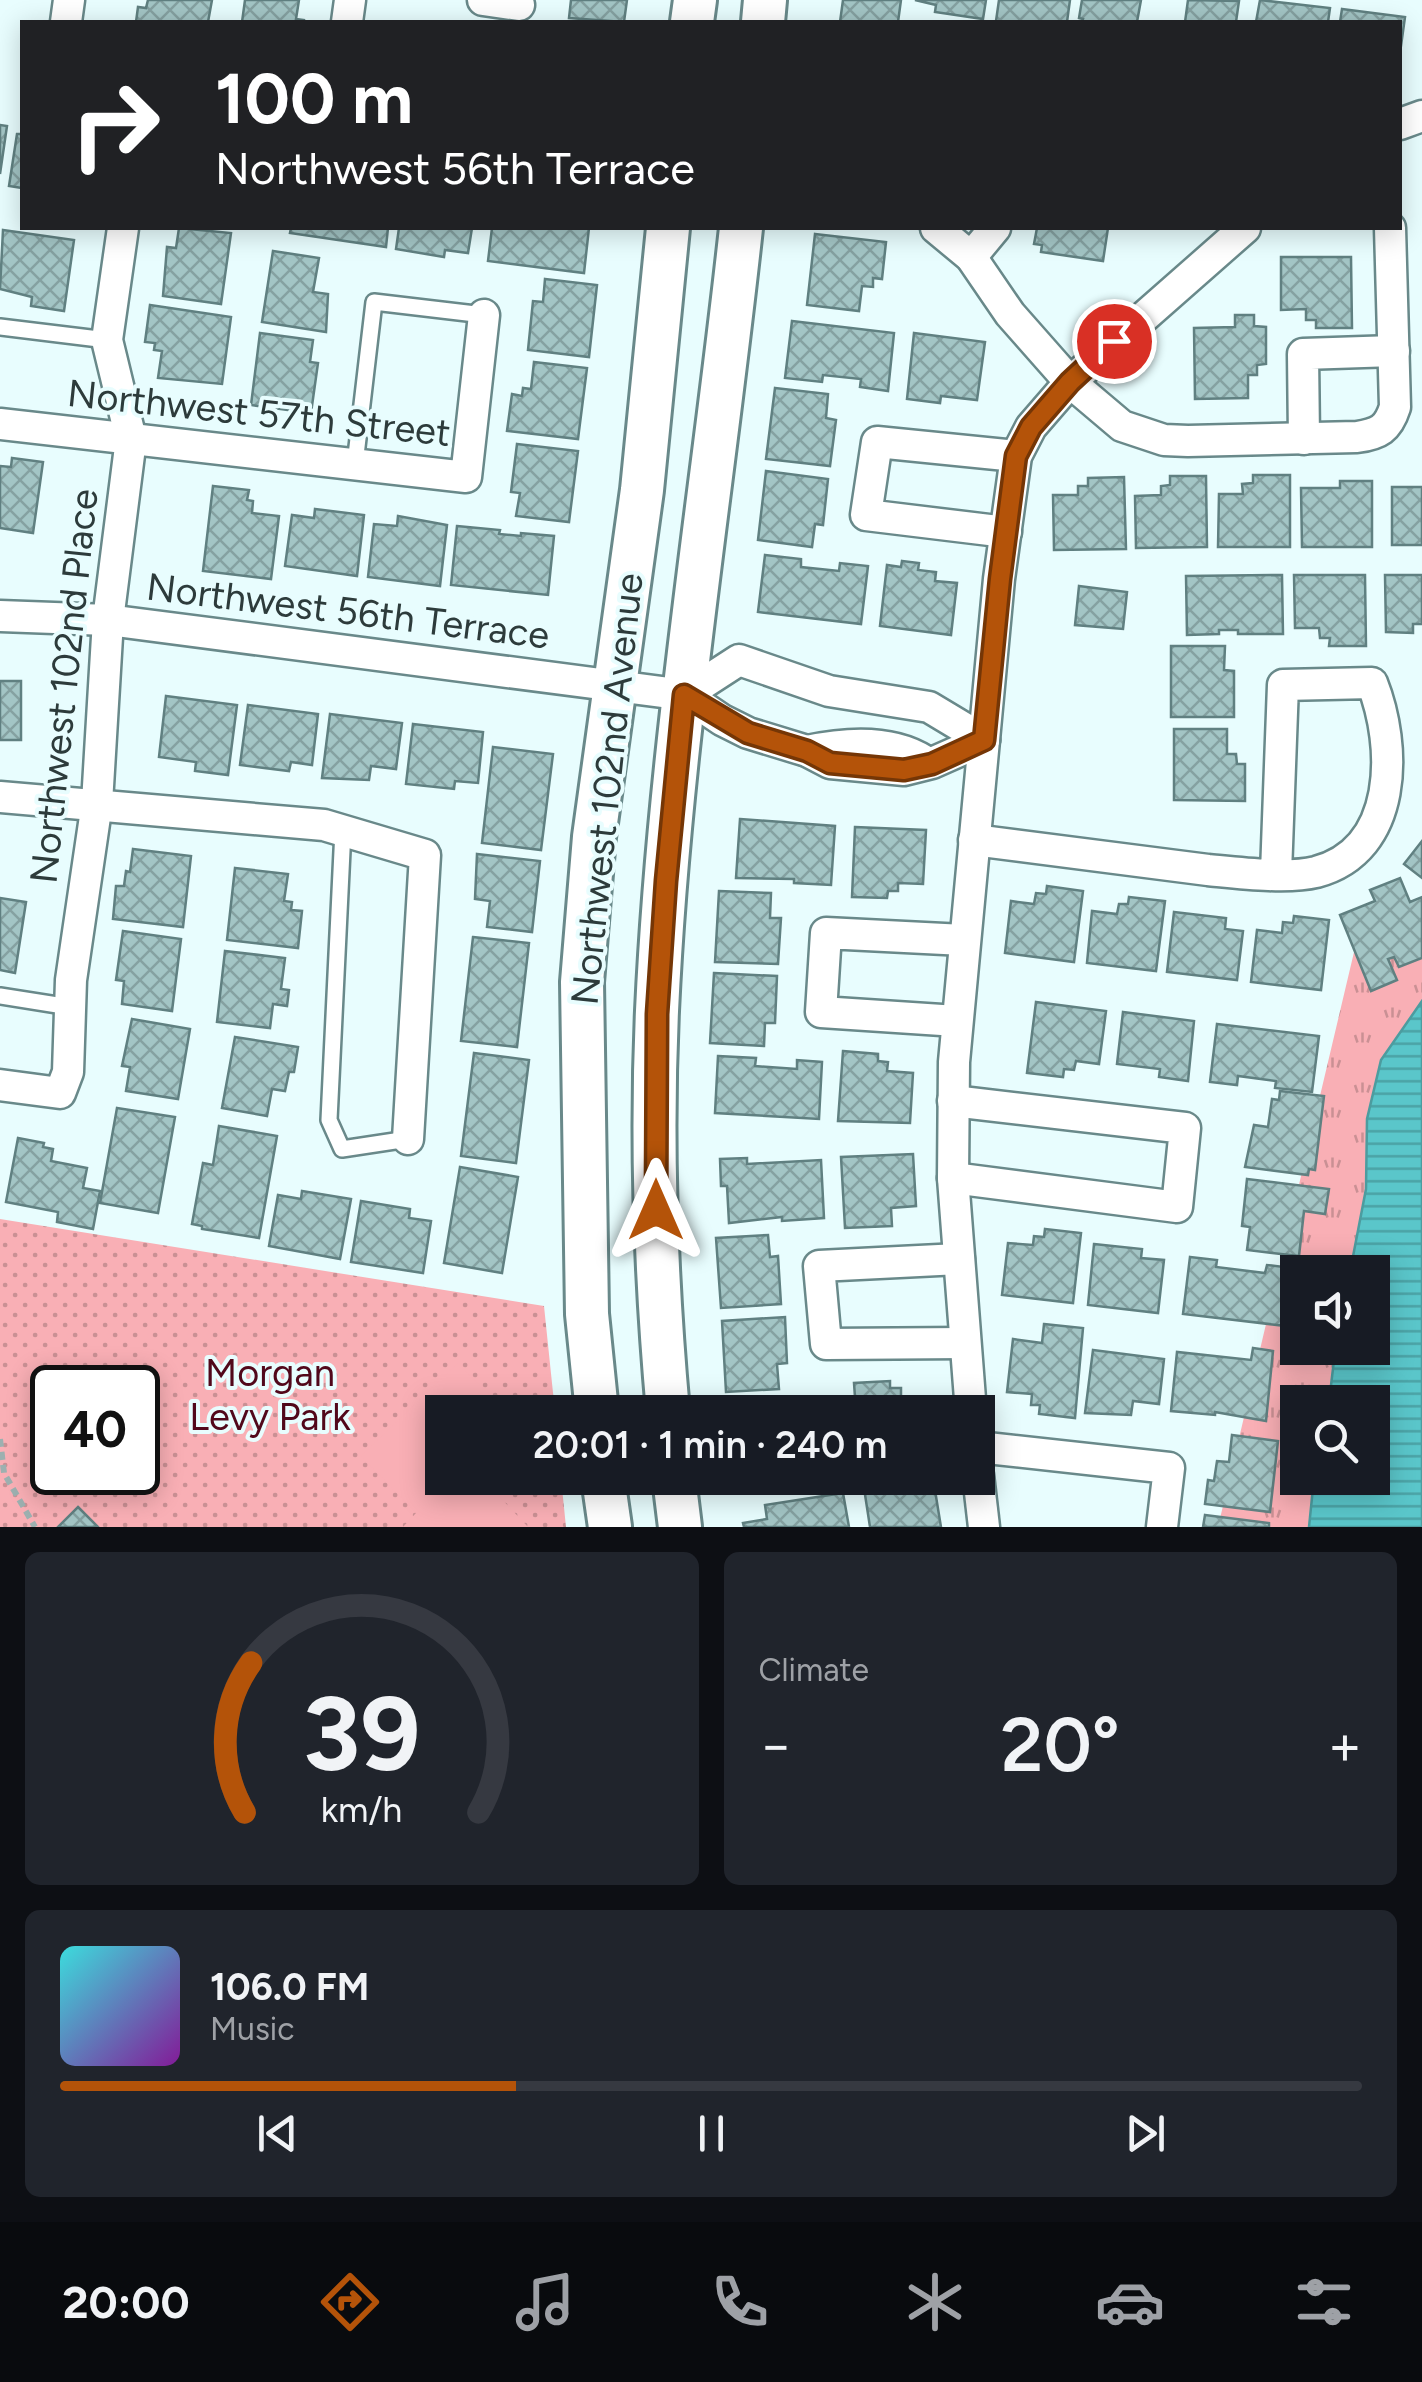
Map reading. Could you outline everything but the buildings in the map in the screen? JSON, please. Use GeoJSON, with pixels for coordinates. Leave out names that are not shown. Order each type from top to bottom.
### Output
{"type":"FeatureCollection","features":[{"type":"Feature","properties":{"kind":"street"},"geometry":{"type":"LineString","coordinates":[[482,0],[518,14]]}},
{"type":"Feature","properties":{"kind":"street","name":"Northwest 102nd Place"},"geometry":{"type":"LineString","coordinates":[[0,1085],[60,1094],[68,1072],[70,980],[96,803],[108,620],[131,439],[107,340],[123,230]]}},
{"type":"Feature","properties":{"kind":"street","name":"Northwest 102nd Avenue"},"geometry":{"type":"LineString","coordinates":[[594,1395],[586,1314],[582,982],[594,837],[642,490],[668,230]]}},
{"type":"Feature","properties":{"kind":"street","name":"Northwest 102nd Avenue"},"geometry":{"type":"LineString","coordinates":[[667,1395],[656,1210],[657,1014],[684,695],[741,230]]}},
{"type":"Feature","properties":{"kind":"street"},"geometry":{"type":"LineString","coordinates":[[938,230],[970,257],[998,298],[1070,382],[1122,426],[1152,437],[1188,442],[1376,434],[1390,424],[1395,408],[1390,230]]}},
{"type":"Feature","properties":{"kind":"street"},"geometry":{"type":"LineString","coordinates":[[970,257],[993,230]]}},
{"type":"Feature","properties":{"kind":"street"},"geometry":{"type":"LineString","coordinates":[[970,1395],[953,1178],[957,1020],[1016,456],[1031,427],[1070,382],[1243,230]]}},
{"type":"Feature","properties":{"kind":"street","name":"Northwest 57th Street"},"geometry":{"type":"LineString","coordinates":[[0,424],[466,477],[484,315]]}},
{"type":"Feature","properties":{"kind":"street"},"geometry":{"type":"LineString","coordinates":[[1304,439],[1304,354],[1394,352]]}},
{"type":"Feature","properties":{"kind":"street"},"geometry":{"type":"LineString","coordinates":[[1006,532],[866,515],[876,442],[1016,456]]}},
{"type":"Feature","properties":{"kind":"street","name":"Northwest 56th Terrace"},"geometry":{"type":"LineString","coordinates":[[0,616],[108,620],[684,695],[748,733],[807,751],[841,743],[908,750],[932,764],[984,740]]}},
{"type":"Feature","properties":{"kind":"street"},"geometry":{"type":"LineString","coordinates":[[684,695],[739,660],[830,691],[930,706],[984,740]]}},
{"type":"Feature","properties":{"kind":"street"},"geometry":{"type":"LineString","coordinates":[[974,840],[1208,870],[1276,873],[1314,872],[1340,862],[1362,842],[1384,798],[1389,748],[1384,714],[1372,682],[1284,685],[1276,873]]}},
{"type":"Feature","properties":{"kind":"street"},"geometry":{"type":"LineString","coordinates":[[0,797],[334,828],[425,856],[408,1139]]}},
{"type":"Feature","properties":{"kind":"street"},"geometry":{"type":"LineString","coordinates":[[957,1020],[821,1012],[826,933],[964,940]]}},
{"type":"Feature","properties":{"kind":"street"},"geometry":{"type":"LineString","coordinates":[[953,1101],[1185,1128],[1177,1207],[953,1178]]}},
{"type":"Feature","properties":{"kind":"street"},"geometry":{"type":"LineString","coordinates":[[959,1259],[820,1266],[826,1344],[965,1342]]}},
{"type":"Feature","properties":{"kind":"street"},"geometry":{"type":"LineString","coordinates":[[995,1449],[1170,1468],[1162,1527]]}},
{"type":"Feature","properties":{"kind":"street"},"geometry":{"type":"LineString","coordinates":[[605,1495],[610,1527]]}},
{"type":"Feature","properties":{"kind":"street"},"geometry":{"type":"LineString","coordinates":[[676,1495],[680,1527]]}},
{"type":"Feature","properties":{"kind":"street"},"geometry":{"type":"LineString","coordinates":[[980,1495],[984,1527]]}},
{"type":"Feature","properties":{"kind":"lane"},"geometry":{"type":"LineString","coordinates":[[354,464],[374,302],[484,315]]}},
{"type":"Feature","properties":{"kind":"lane"},"geometry":{"type":"LineString","coordinates":[[0,327],[107,340]]}},
{"type":"Feature","properties":{"kind":"lane"},"geometry":{"type":"LineString","coordinates":[[334,828],[330,1120],[342,1150],[408,1139]]}},
{"type":"Feature","properties":{"kind":"lane"},"geometry":{"type":"LineString","coordinates":[[0,996],[70,1008]]}},
{"type":"Feature","properties":{"kind":"path"},"geometry":{"type":"LineString","coordinates":[[0,1439],[4,1473],[35,1527]]}},
{"type":"Feature","properties":{"kind":"green space"},"geometry":{"type":"Polygon","coordinates":[[[1422,922],[1422,1001],[1381,1060],[1367,1119],[1366,1189],[1353,1255],[1282,1255],[1359,931],[1422,922]]]}},
{"type":"Feature","properties":{"kind":"green space","name":"Morgan Levy Park"},"geometry":{"type":"Polygon","coordinates":[[[0,1219],[544,1306],[553,1395],[425,1395],[425,1495],[563,1495],[566,1527],[0,1527],[0,1219]]]}},
{"type":"Feature","properties":{"kind":"green space"},"geometry":{"type":"Polygon","coordinates":[[[1280,1265],[1280,1365],[1333,1365],[1331,1385],[1280,1385],[1280,1495],[1312,1495],[1309,1527],[1218,1527],[1280,1265]]]}},
{"type":"Feature","properties":{"kind":"green space"},"geometry":{"type":"Polygon","coordinates":[[[458,1363],[489,1395],[425,1395],[425,1495],[498,1495],[528,1527],[403,1527],[416,1513],[361,1456],[458,1363]]]}},
{"type":"Feature","properties":{"kind":"water"},"geometry":{"type":"Polygon","coordinates":[[[1422,1001],[1422,1527],[1309,1527],[1312,1495],[1390,1495],[1390,1385],[1331,1385],[1333,1365],[1390,1365],[1390,1255],[1353,1255],[1366,1189],[1367,1119],[1381,1060],[1422,1001]]]}},
{"type":"Feature","properties":{"kind":"route"},"geometry":{"type":"LineString","coordinates":[[656,1210],[657,1014],[684,695],[748,733],[807,751],[830,763],[904,770],[932,764],[984,740],[1016,456],[1031,427],[1070,382],[1114,341]]}}]}
